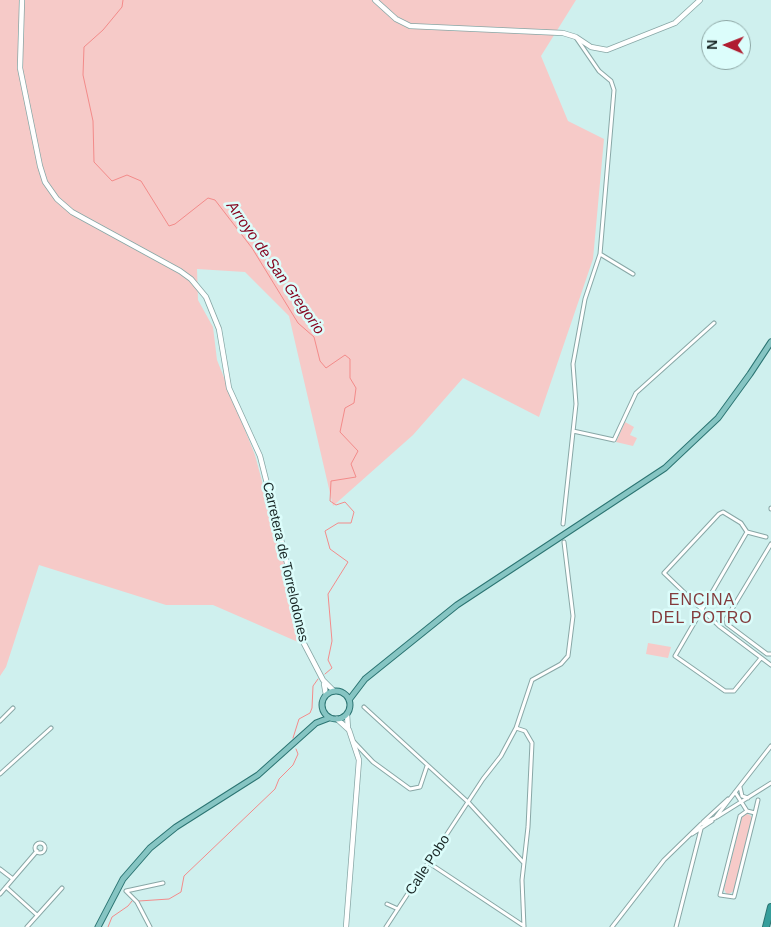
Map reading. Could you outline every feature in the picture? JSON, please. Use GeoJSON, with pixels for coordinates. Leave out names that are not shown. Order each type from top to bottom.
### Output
{"type":"FeatureCollection","features":[{"type":"Feature","properties":{"kind":"highway"},"geometry":{"type":"LineString","coordinates":[[768,927],[771,907]]}},
{"type":"Feature","properties":{"kind":"highway"},"geometry":{"type":"LineString","coordinates":[[768,927],[771,921]]}},
{"type":"Feature","properties":{"kind":"main road","name":"Carretera de Torrelodones"},"geometry":{"type":"LineString","coordinates":[[22,0],[20,68],[45,182],[57,199],[72,212],[180,271],[191,278],[206,297],[219,329],[229,388],[260,456],[289,571],[300,636],[323,680],[326,695]]}},
{"type":"Feature","properties":{"kind":"main road"},"geometry":{"type":"LineString","coordinates":[[375,0],[396,19],[410,26],[546,32],[576,37],[596,48],[613,48],[675,23],[700,0]]}},
{"type":"Feature","properties":{"kind":"main road"},"geometry":{"type":"LineString","coordinates":[[343,693],[359,685],[457,605],[665,468],[718,418],[771,342]]}},
{"type":"Feature","properties":{"kind":"main road","name":"Carretera de Torrelodones"},"geometry":{"type":"LineString","coordinates":[[323,680],[334,691]]}},
{"type":"Feature","properties":{"kind":"main road"},"geometry":{"type":"LineString","coordinates":[[346,927],[359,778],[358,753],[349,730],[347,714],[349,700],[359,685]]}},
{"type":"Feature","properties":{"kind":"main road"},"geometry":{"type":"LineString","coordinates":[[329,718],[323,711],[322,705],[326,695],[334,691],[343,693],[349,700]]}},
{"type":"Feature","properties":{"kind":"main road"},"geometry":{"type":"LineString","coordinates":[[98,927],[123,879],[150,848],[176,827],[258,775],[316,723],[323,711]]}},
{"type":"Feature","properties":{"kind":"main road"},"geometry":{"type":"LineString","coordinates":[[316,723],[329,718],[338,719],[347,714]]}},
{"type":"Feature","properties":{"kind":"main road"},"geometry":{"type":"LineString","coordinates":[[338,719],[349,730]]}},
{"type":"Feature","properties":{"kind":"street"},"geometry":{"type":"LineString","coordinates":[[563,524],[576,404],[573,364],[585,299],[600,254],[614,90],[611,81],[600,71],[576,37]]}},
{"type":"Feature","properties":{"kind":"street"},"geometry":{"type":"LineString","coordinates":[[600,254],[633,274]]}},
{"type":"Feature","properties":{"kind":"street"},"geometry":{"type":"LineString","coordinates":[[573,431],[614,440],[636,393],[714,323]]}},
{"type":"Feature","properties":{"kind":"street"},"geometry":{"type":"LineString","coordinates":[[766,537],[747,532],[741,523],[728,514],[719,514],[664,573],[719,626],[771,665]]}},
{"type":"Feature","properties":{"kind":"street"},"geometry":{"type":"LineString","coordinates":[[747,532],[675,656],[725,691],[734,691],[761,658]]}},
{"type":"Feature","properties":{"kind":"street","name":"Calle Pobo"},"geometry":{"type":"LineString","coordinates":[[386,927],[500,756],[516,728],[532,680],[561,664],[568,656],[574,616],[564,542]]}},
{"type":"Feature","properties":{"kind":"street"},"geometry":{"type":"LineString","coordinates":[[771,544],[726,619],[727,624],[767,654],[771,654]]}},
{"type":"Feature","properties":{"kind":"street"},"geometry":{"type":"LineString","coordinates":[[364,707],[469,803],[524,862]]}},
{"type":"Feature","properties":{"kind":"street"},"geometry":{"type":"LineString","coordinates":[[0,721],[13,708]]}},
{"type":"Feature","properties":{"kind":"street"},"geometry":{"type":"LineString","coordinates":[[0,774],[51,728]]}},
{"type":"Feature","properties":{"kind":"street"},"geometry":{"type":"LineString","coordinates":[[516,728],[525,731],[532,743],[522,880],[524,927]]}},
{"type":"Feature","properties":{"kind":"street"},"geometry":{"type":"LineString","coordinates":[[354,742],[373,762],[410,789],[420,787],[427,766]]}},
{"type":"Feature","properties":{"kind":"street"},"geometry":{"type":"LineString","coordinates":[[612,927],[664,860],[740,787],[771,746]]}},
{"type":"Feature","properties":{"kind":"street"},"geometry":{"type":"LineString","coordinates":[[690,836],[771,783]]}},
{"type":"Feature","properties":{"kind":"street"},"geometry":{"type":"LineString","coordinates":[[740,787],[742,796],[748,798]]}},
{"type":"Feature","properties":{"kind":"street"},"geometry":{"type":"LineString","coordinates":[[735,792],[747,812]]}},
{"type":"Feature","properties":{"kind":"street"},"geometry":{"type":"LineString","coordinates":[[701,824],[715,818],[735,792]]}},
{"type":"Feature","properties":{"kind":"street"},"geometry":{"type":"LineString","coordinates":[[755,813],[747,812],[740,816],[720,895],[734,897],[755,813],[758,800]]}},
{"type":"Feature","properties":{"kind":"street"},"geometry":{"type":"LineString","coordinates":[[676,927],[701,829]]}},
{"type":"Feature","properties":{"kind":"street"},"geometry":{"type":"LineString","coordinates":[[0,894],[37,851]]}},
{"type":"Feature","properties":{"kind":"street"},"geometry":{"type":"LineString","coordinates":[[429,863],[524,927]]}},
{"type":"Feature","properties":{"kind":"street"},"geometry":{"type":"LineString","coordinates":[[0,869],[13,880]]}},
{"type":"Feature","properties":{"kind":"street"},"geometry":{"type":"LineString","coordinates":[[150,927],[137,902],[126,891],[163,883]]}},
{"type":"Feature","properties":{"kind":"street"},"geometry":{"type":"LineString","coordinates":[[6,887],[37,915]]}},
{"type":"Feature","properties":{"kind":"street"},"geometry":{"type":"LineString","coordinates":[[27,927],[62,888]]}},
{"type":"Feature","properties":{"kind":"street"},"geometry":{"type":"LineString","coordinates":[[387,904],[398,910]]}},
{"type":"Feature","properties":{"kind":"shaded area"},"geometry":{"type":"Polygon","coordinates":[[[0,0],[576,0],[541,56],[568,121],[604,139],[593,259],[539,417],[463,378],[413,435],[333,506],[289,316],[245,272],[197,269],[198,300],[213,327],[217,360],[255,455],[287,575],[298,642],[213,605],[166,605],[39,565],[6,667],[0,676],[0,0]]]}},
{"type":"Feature","properties":{"kind":"shaded area"},"geometry":{"type":"Polygon","coordinates":[[[625,422],[634,427],[630,435],[637,438],[633,446],[616,442],[625,422]]]}},
{"type":"Feature","properties":{"kind":"shaded area"},"geometry":{"type":"Polygon","coordinates":[[[648,643],[671,647],[668,658],[646,654],[648,643]]]}},
{"type":"Feature","properties":{"kind":"shaded area"},"geometry":{"type":"Polygon","coordinates":[[[746,813],[752,819],[734,891],[727,895],[724,889],[742,817],[746,813]]]}},
{"type":"Feature","properties":{"kind":"waterway","name":"Arroyo de San Gregorio"},"geometry":{"type":"LineString","coordinates":[[123,0],[122,7],[103,30],[84,47],[83,75],[93,121],[94,162],[112,181],[127,175],[141,181],[169,226],[175,224],[208,198],[215,200],[252,248],[298,323],[314,337],[320,361],[326,368],[345,355],[350,359],[350,378],[356,388],[354,403],[345,408],[340,432],[358,451],[351,464],[356,477],[331,481],[330,501],[336,505],[345,502],[354,512],[351,523],[338,523],[325,531],[330,549],[348,562],[328,594],[332,641],[328,660],[332,668],[325,674]]}},
{"type":"Feature","properties":{"kind":"waterway","name":"Arroyo de San Gregorio"},"geometry":{"type":"LineString","coordinates":[[293,738],[299,719],[310,713],[313,686],[318,679]]}},
{"type":"Feature","properties":{"kind":"waterway","name":"Arroyo de San Gregorio"},"geometry":{"type":"LineString","coordinates":[[139,901],[169,899],[181,892],[184,876],[275,789],[279,779],[293,765],[298,754],[296,749]]}},
{"type":"Feature","properties":{"kind":"waterway","name":"Arroyo de San Gregorio"},"geometry":{"type":"LineString","coordinates":[[108,927],[112,917],[132,901]]}},
{"type":"Feature","properties":{"kind":"district","name":"ENCINA DEL POTRO"},"geometry":{"type":"Point","coordinates":[702,610]}}]}
